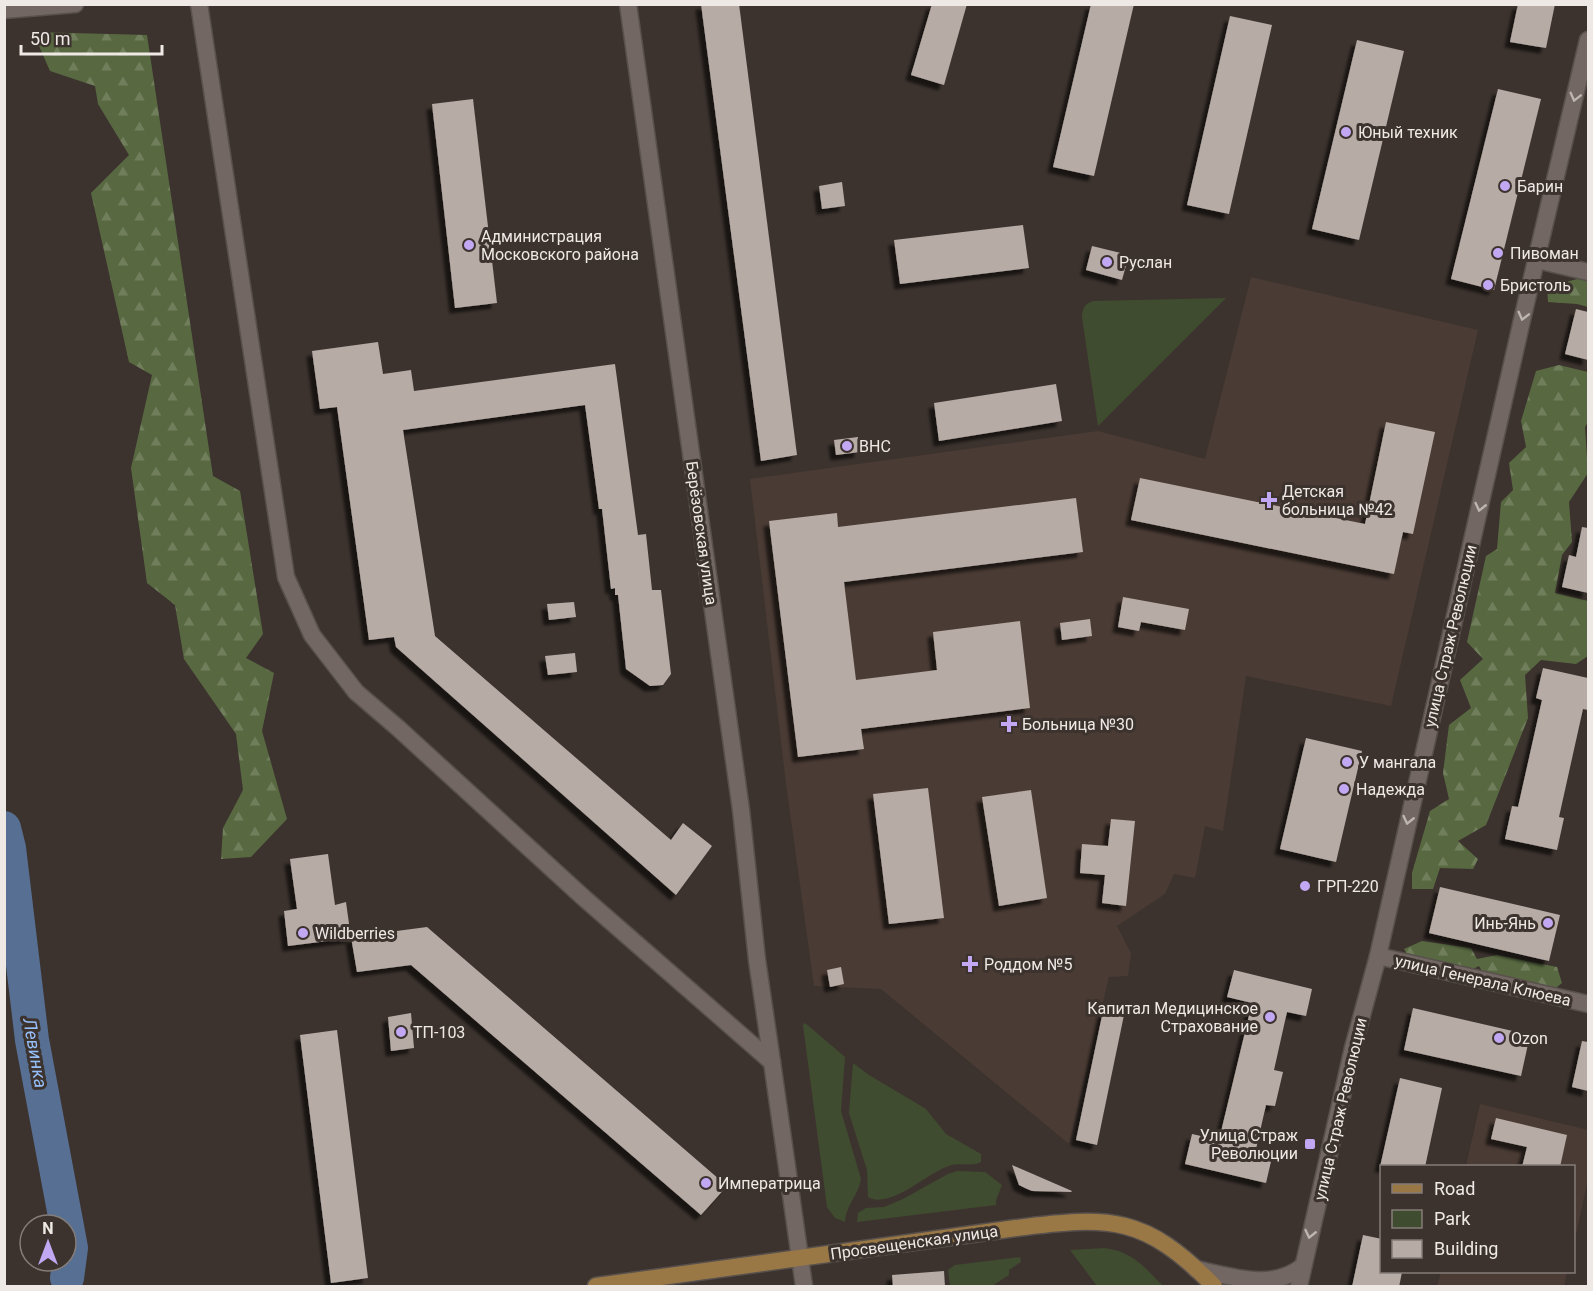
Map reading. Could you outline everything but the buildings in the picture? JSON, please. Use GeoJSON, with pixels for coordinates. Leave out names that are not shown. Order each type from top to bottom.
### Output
{"type":"FeatureCollection","features":[{"type":"Feature","properties":{"kind":"main road","name":"Просвещенская улица"},"geometry":{"type":"LineString","coordinates":[[596,1287],[1082,1221],[1107,1221],[1132,1227],[1156,1238],[1170,1247],[1214,1287]]}},
{"type":"Feature","properties":{"kind":"street"},"geometry":{"type":"LineString","coordinates":[[4,10],[75,4]]}},
{"type":"Feature","properties":{"kind":"street"},"geometry":{"type":"LineString","coordinates":[[199,4],[286,577],[312,635],[356,692],[584,898],[771,1062]]}},
{"type":"Feature","properties":{"kind":"street","name":"Берёзовская улица"},"geometry":{"type":"LineString","coordinates":[[628,4],[740,801],[757,960],[800,1258]]}},
{"type":"Feature","properties":{"kind":"street","name":"улица Страж Революции"},"geometry":{"type":"LineString","coordinates":[[1299,1287],[1353,1048],[1378,956],[1588,40]]}},
{"type":"Feature","properties":{"kind":"street"},"geometry":{"type":"LineString","coordinates":[[1537,260],[1588,272]]}},
{"type":"Feature","properties":{"kind":"street","name":"улица Генерала Клюева"},"geometry":{"type":"LineString","coordinates":[[1378,956],[1588,1004]]}},
{"type":"Feature","properties":{"kind":"street"},"geometry":{"type":"LineString","coordinates":[[800,1258],[804,1287]]}},
{"type":"Feature","properties":{"kind":"street"},"geometry":{"type":"LineString","coordinates":[[1196,1269],[1266,1283],[1287,1280],[1303,1266]]}},
{"type":"Feature","properties":{"kind":"shaded area"},"geometry":{"type":"Polygon","coordinates":[[[1251,277],[1478,330],[1391,706],[1246,676],[1223,831],[1205,826],[1195,878],[1174,874],[1165,894],[1117,926],[1131,953],[1128,976],[1109,977],[1069,1144],[881,989],[814,986],[786,784],[750,479],[1098,431],[1205,459],[1251,277]]]}},
{"type":"Feature","properties":{"kind":"shaded area"},"geometry":{"type":"Polygon","coordinates":[[[1480,1104],[1588,1130],[1588,1179],[1575,1239],[1575,1165],[1466,1165],[1480,1104]]]}},
{"type":"Feature","properties":{"kind":"shaded area"},"geometry":{"type":"Polygon","coordinates":[[[1441,1273],[1567,1273],[1564,1286],[1437,1286],[1441,1273]]]}},
{"type":"Feature","properties":{"kind":"green space"},"geometry":{"type":"Polygon","coordinates":[[[33,32],[147,35],[213,476],[240,491],[263,634],[246,658],[274,673],[262,731],[287,819],[251,857],[221,859],[223,828],[243,790],[236,734],[184,659],[175,605],[147,583],[131,468],[152,375],[129,362],[91,193],[129,155],[98,104],[95,86],[50,71],[33,32]]]}},
{"type":"Feature","properties":{"kind":"green space"},"geometry":{"type":"Polygon","coordinates":[[[1581,278],[1588,280],[1588,307],[1548,302],[1547,287],[1581,278]]]}},
{"type":"Feature","properties":{"kind":"green space"},"geometry":{"type":"Polygon","coordinates":[[[1226,298],[1098,426],[1082,317],[1086,305],[1093,301],[1226,298]]]}},
{"type":"Feature","properties":{"kind":"green space"},"geometry":{"type":"Polygon","coordinates":[[[1559,365],[1588,372],[1588,422],[1585,427],[1588,473],[1569,502],[1572,542],[1562,555],[1555,593],[1588,601],[1588,656],[1576,664],[1541,660],[1525,675],[1528,718],[1486,825],[1458,841],[1478,859],[1473,869],[1440,868],[1433,889],[1412,889],[1412,873],[1430,811],[1449,799],[1443,773],[1449,725],[1471,708],[1460,680],[1483,659],[1467,642],[1486,556],[1497,549],[1501,502],[1513,490],[1509,463],[1526,447],[1521,421],[1536,371],[1559,365]]]}},
{"type":"Feature","properties":{"kind":"green space"},"geometry":{"type":"Polygon","coordinates":[[[1422,941],[1471,948],[1477,959],[1497,955],[1557,967],[1562,983],[1551,992],[1487,980],[1479,966],[1460,975],[1414,966],[1404,949],[1422,941]]]}},
{"type":"Feature","properties":{"kind":"green space"},"geometry":{"type":"Polygon","coordinates":[[[805,1023],[845,1057],[841,1111],[861,1179],[845,1222],[835,1218],[827,1207],[803,1025],[805,1023]]]}},
{"type":"Feature","properties":{"kind":"green space"},"geometry":{"type":"Polygon","coordinates":[[[853,1063],[926,1109],[946,1134],[981,1154],[981,1162],[949,1166],[909,1189],[887,1198],[877,1200],[868,1197],[867,1170],[849,1113],[853,1063]]]}},
{"type":"Feature","properties":{"kind":"green space"},"geometry":{"type":"Polygon","coordinates":[[[957,1171],[985,1172],[1002,1185],[996,1205],[857,1222],[858,1213],[866,1208],[884,1207],[957,1171]]]}},
{"type":"Feature","properties":{"kind":"green space"},"geometry":{"type":"Polygon","coordinates":[[[1105,1248],[1131,1257],[1163,1286],[1097,1286],[1070,1250],[1105,1248]]]}},
{"type":"Feature","properties":{"kind":"green space"},"geometry":{"type":"Polygon","coordinates":[[[1020,1257],[1021,1262],[1009,1270],[1009,1275],[992,1286],[950,1286],[948,1270],[955,1265],[1020,1257]]]}},
{"type":"Feature","properties":{"kind":"waterway","name":"Левинка"},"geometry":{"type":"LineString","coordinates":[[4,828],[9,848],[32,1040],[71,1248],[67,1278]]}},
{"type":"Feature","properties":{"kind":"place","name":"Юный техник"},"geometry":{"type":"Point","coordinates":[1346,132]}},
{"type":"Feature","properties":{"kind":"place","name":"Барин"},"geometry":{"type":"Point","coordinates":[1505,186]}},
{"type":"Feature","properties":{"kind":"place","name":"Администрация Московского района"},"geometry":{"type":"Point","coordinates":[469,245]}},
{"type":"Feature","properties":{"kind":"place","name":"Пивоман"},"geometry":{"type":"Point","coordinates":[1498,253]}},
{"type":"Feature","properties":{"kind":"place","name":"Руслан"},"geometry":{"type":"Point","coordinates":[1107,262]}},
{"type":"Feature","properties":{"kind":"place","name":"Бристоль"},"geometry":{"type":"Point","coordinates":[1488,285]}},
{"type":"Feature","properties":{"kind":"place","name":"ВНС"},"geometry":{"type":"Point","coordinates":[847,446]}},
{"type":"Feature","properties":{"kind":"place","name":"Детская больница №42"},"geometry":{"type":"Point","coordinates":[1269,500]}},
{"type":"Feature","properties":{"kind":"place","name":"Больница №30"},"geometry":{"type":"Point","coordinates":[1009,724]}},
{"type":"Feature","properties":{"kind":"place","name":"У мангала"},"geometry":{"type":"Point","coordinates":[1347,762]}},
{"type":"Feature","properties":{"kind":"place","name":"Надежда"},"geometry":{"type":"Point","coordinates":[1344,789]}},
{"type":"Feature","properties":{"kind":"place","name":"ГРП-220"},"geometry":{"type":"Point","coordinates":[1305,886]}},
{"type":"Feature","properties":{"kind":"place","name":"Инь-Янь"},"geometry":{"type":"Point","coordinates":[1548,923]}},
{"type":"Feature","properties":{"kind":"place","name":"Wildberries"},"geometry":{"type":"Point","coordinates":[303,933]}},
{"type":"Feature","properties":{"kind":"place","name":"Роддом №5"},"geometry":{"type":"Point","coordinates":[970,964]}},
{"type":"Feature","properties":{"kind":"place","name":"Капитал Медицинское Страхование"},"geometry":{"type":"Point","coordinates":[1270,1017]}},
{"type":"Feature","properties":{"kind":"place","name":"ТП-103"},"geometry":{"type":"Point","coordinates":[401,1032]}},
{"type":"Feature","properties":{"kind":"place","name":"Ozon"},"geometry":{"type":"Point","coordinates":[1499,1038]}},
{"type":"Feature","properties":{"kind":"place","name":"Улица Страж Революции"},"geometry":{"type":"Point","coordinates":[1310,1144]}},
{"type":"Feature","properties":{"kind":"place","name":"Императрица"},"geometry":{"type":"Point","coordinates":[706,1183]}}]}
